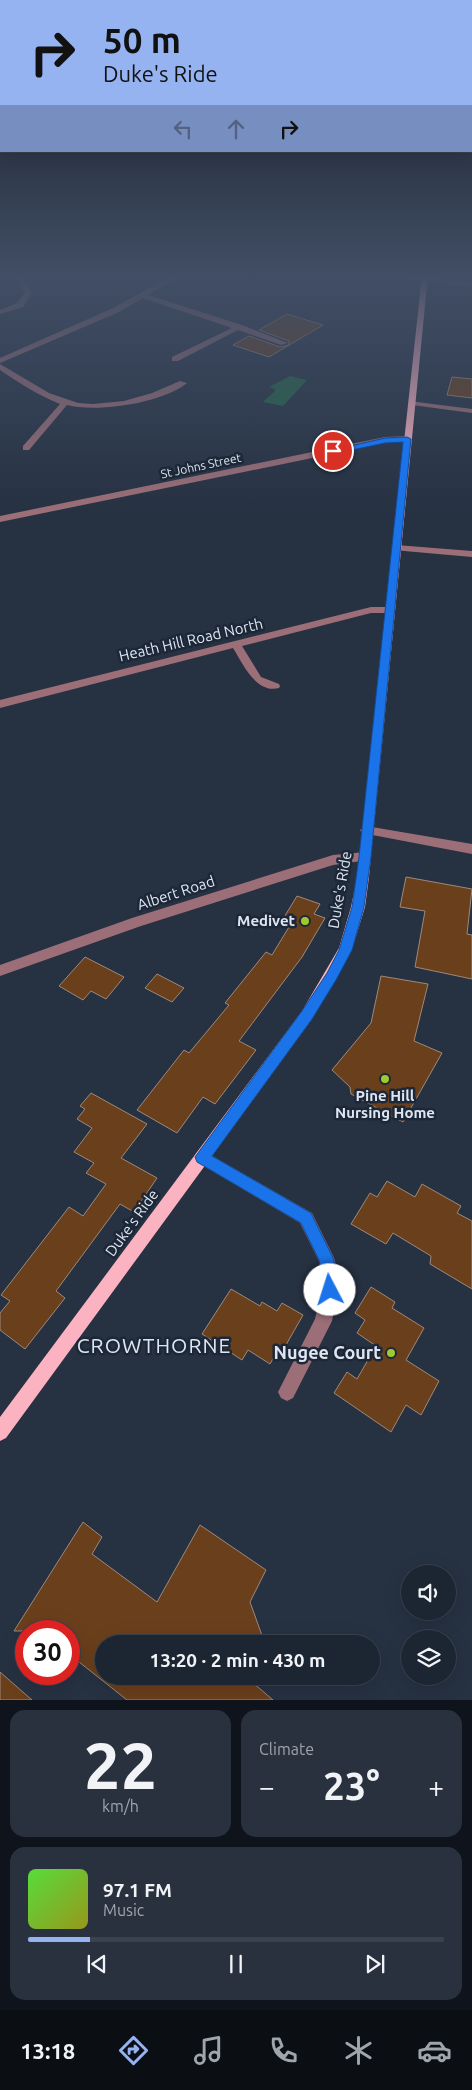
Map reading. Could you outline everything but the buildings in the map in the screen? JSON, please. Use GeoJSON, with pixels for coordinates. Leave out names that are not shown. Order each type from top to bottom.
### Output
{"type":"FeatureCollection","features":[{"type":"Feature","properties":{"kind":"main road","name":"Duke's Ride"},"geometry":{"type":"LineString","coordinates":[[0,1432],[307,1015],[332,976],[345,950],[358,907],[365,857],[366,830],[417,354]]}},
{"type":"Feature","properties":{"kind":"street"},"geometry":{"type":"LineString","coordinates":[[0,361],[15,354]]}},
{"type":"Feature","properties":{"kind":"street"},"geometry":{"type":"LineString","coordinates":[[175,359],[184,354]]}},
{"type":"Feature","properties":{"kind":"street"},"geometry":{"type":"LineString","coordinates":[[0,366],[22,381],[66,403],[91,406],[118,404],[146,398],[183,383]]}},
{"type":"Feature","properties":{"kind":"street"},"geometry":{"type":"LineString","coordinates":[[26,448],[66,403]]}},
{"type":"Feature","properties":{"kind":"street"},"geometry":{"type":"LineString","coordinates":[[412,403],[472,411]]}},
{"type":"Feature","properties":{"kind":"street","name":"St Johns Street"},"geometry":{"type":"LineString","coordinates":[[0,519],[385,440],[407,439]]}},
{"type":"Feature","properties":{"kind":"street"},"geometry":{"type":"LineString","coordinates":[[396,548],[472,554]]}},
{"type":"Feature","properties":{"kind":"street","name":"Heath Hill Road North"},"geometry":{"type":"LineString","coordinates":[[0,704],[155,663],[237,646],[371,610],[389,610]]}},
{"type":"Feature","properties":{"kind":"street"},"geometry":{"type":"LineString","coordinates":[[237,646],[257,679],[275,686]]}},
{"type":"Feature","properties":{"kind":"street"},"geometry":{"type":"LineString","coordinates":[[366,830],[472,849]]}},
{"type":"Feature","properties":{"kind":"street","name":"Albert Road"},"geometry":{"type":"LineString","coordinates":[[0,971],[137,922],[333,860],[365,857]]}},
{"type":"Feature","properties":{"kind":"street"},"geometry":{"type":"LineString","coordinates":[[202,1157],[306,1218],[327,1260],[330,1290],[323,1321],[287,1392]]}},
{"type":"Feature","properties":{"kind":"green space"},"geometry":{"type":"Polygon","coordinates":[[[290,376],[307,380],[283,406],[263,402],[276,390],[269,387],[290,376]]]}},
{"type":"Feature","properties":{"kind":"place","name":"Medivet"},"geometry":{"type":"Point","coordinates":[305,921]}},
{"type":"Feature","properties":{"kind":"place","name":"Pine Hill Nursing Home"},"geometry":{"type":"Point","coordinates":[385,1079]}},
{"type":"Feature","properties":{"kind":"place","name":"Nugee Court"},"geometry":{"type":"Point","coordinates":[391,1353]}},
{"type":"Feature","properties":{"kind":"district","name":"CROWTHORNE"},"geometry":{"type":"Point","coordinates":[154,1346]}},
{"type":"Feature","properties":{"kind":"route"},"geometry":{"type":"LineString","coordinates":[[330,1290],[327,1260],[306,1218],[202,1157],[307,1015],[332,976],[345,950],[358,907],[363,877],[366,830],[407,439],[385,440],[333,451]]}}]}
